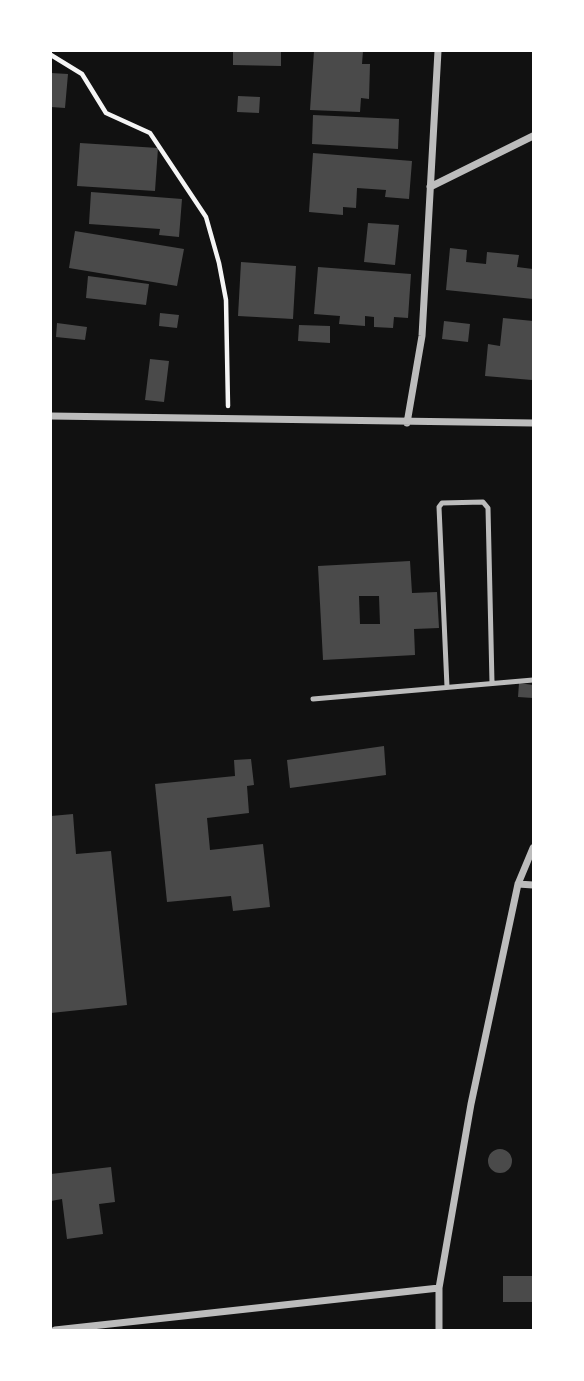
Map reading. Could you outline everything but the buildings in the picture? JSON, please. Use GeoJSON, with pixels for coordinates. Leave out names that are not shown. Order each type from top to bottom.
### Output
{"type":"FeatureCollection","features":[{"type":"Feature","properties":{"kind":"street"},"geometry":{"type":"LineString","coordinates":[[407,423],[422,336],[438,51]]}},
{"type":"Feature","properties":{"kind":"street"},"geometry":{"type":"LineString","coordinates":[[430,187],[533,136]]}},
{"type":"Feature","properties":{"kind":"street"},"geometry":{"type":"LineString","coordinates":[[51,416],[533,423]]}},
{"type":"Feature","properties":{"kind":"street"},"geometry":{"type":"LineString","coordinates":[[439,1330],[439,1288],[471,1104],[518,884],[533,848]]}},
{"type":"Feature","properties":{"kind":"street"},"geometry":{"type":"LineString","coordinates":[[518,884],[533,886]]}},
{"type":"Feature","properties":{"kind":"street"},"geometry":{"type":"LineString","coordinates":[[55,1330],[439,1288]]}},
{"type":"Feature","properties":{"kind":"lane"},"geometry":{"type":"LineString","coordinates":[[447,687],[439,507],[442,503],[483,502],[488,508],[492,683]]}},
{"type":"Feature","properties":{"kind":"lane"},"geometry":{"type":"LineString","coordinates":[[313,699],[533,680]]}},
{"type":"Feature","properties":{"kind":"path"},"geometry":{"type":"LineString","coordinates":[[51,55],[82,74],[106,113],[150,133],[206,217],[226,300],[228,419]]}}]}
